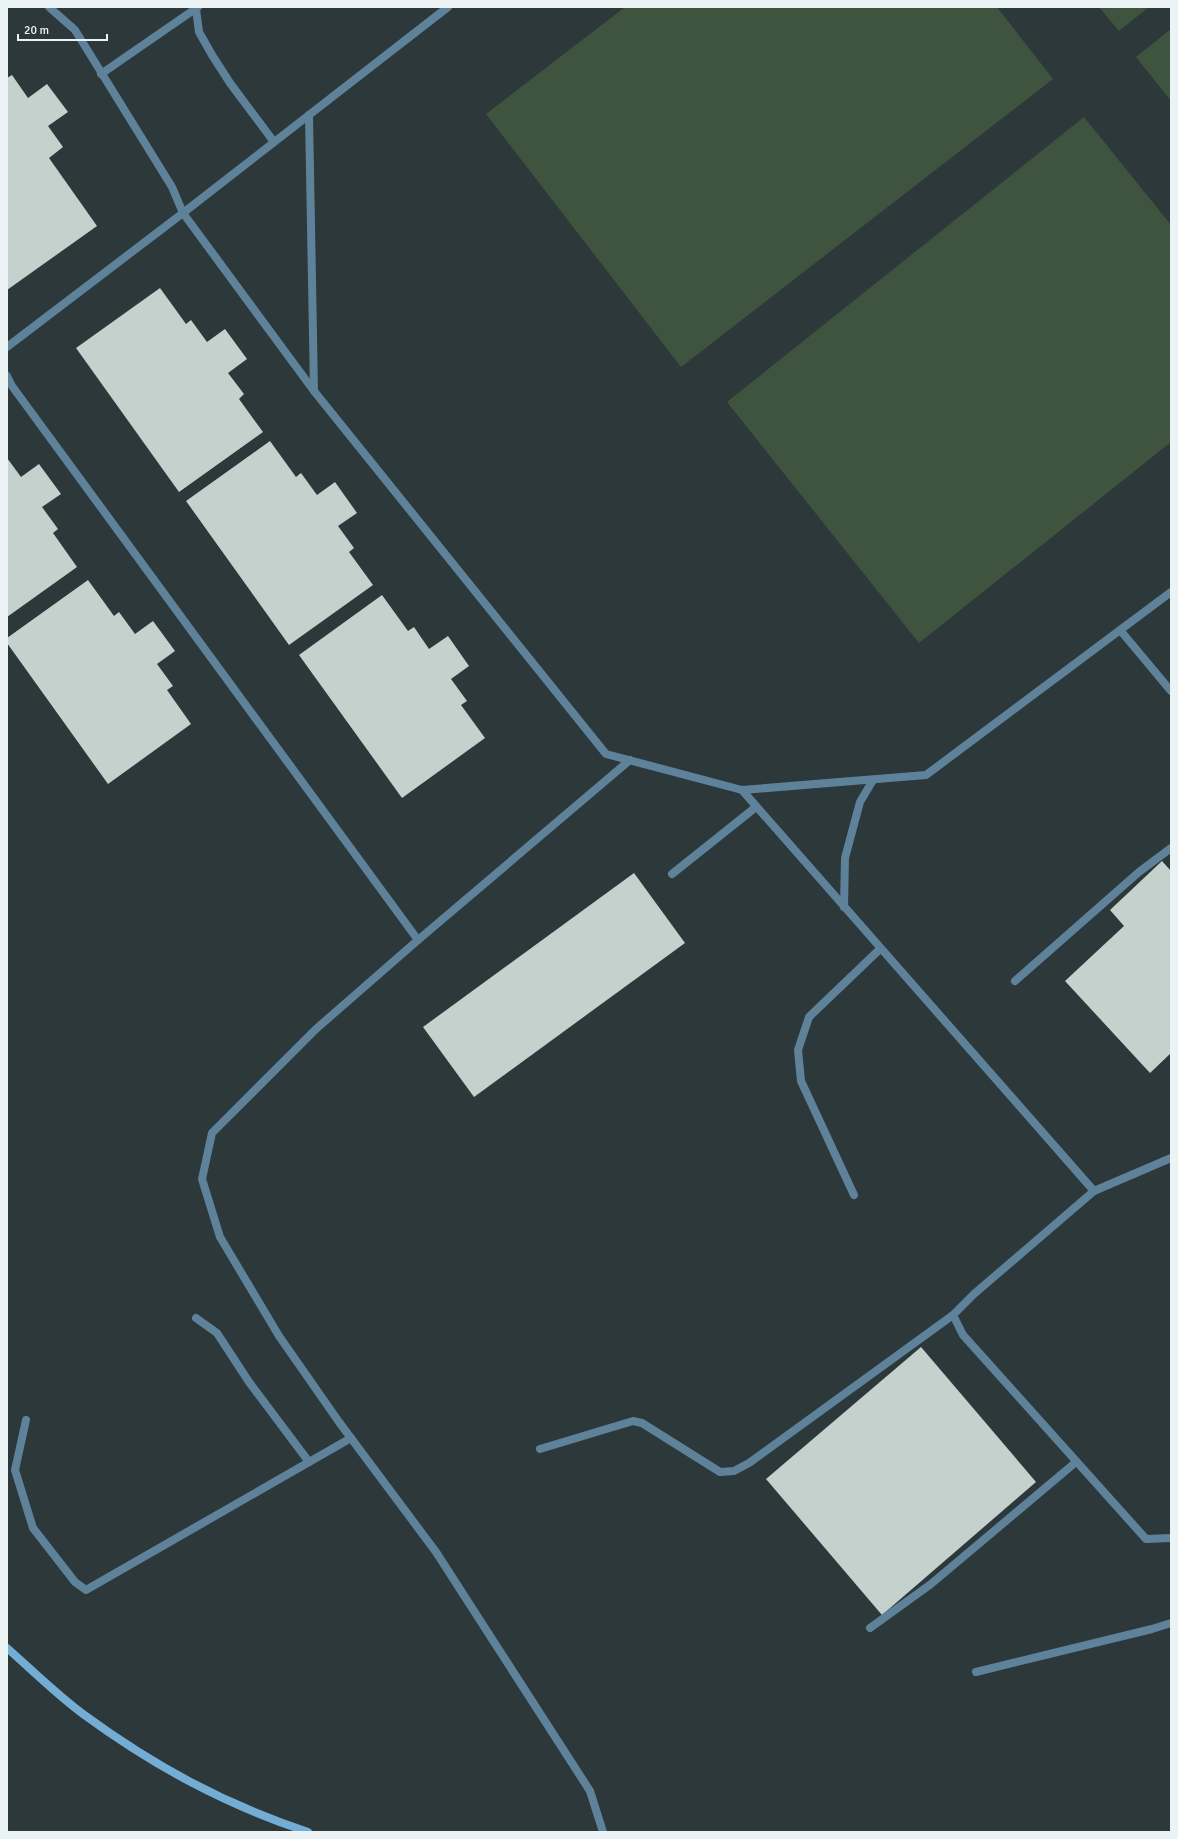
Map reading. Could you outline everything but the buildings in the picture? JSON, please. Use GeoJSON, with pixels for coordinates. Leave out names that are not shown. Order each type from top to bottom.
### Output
{"type":"FeatureCollection","features":[{"type":"Feature","properties":{"kind":"main road"},"geometry":{"type":"LineString","coordinates":[[7,1648],[81,1713],[147,1759],[213,1795],[277,1822],[308,1832]]}},
{"type":"Feature","properties":{"kind":"lane"},"geometry":{"type":"LineString","coordinates":[[49,7],[75,30],[172,187],[183,213],[314,391],[606,754],[742,790],[926,775],[1171,592]]}},
{"type":"Feature","properties":{"kind":"lane"},"geometry":{"type":"LineString","coordinates":[[102,74],[197,8]]}},
{"type":"Feature","properties":{"kind":"lane"},"geometry":{"type":"LineString","coordinates":[[197,8],[199,32],[212,55],[230,83],[274,142]]}},
{"type":"Feature","properties":{"kind":"lane"},"geometry":{"type":"LineString","coordinates":[[7,347],[183,213],[443,9]]}},
{"type":"Feature","properties":{"kind":"lane"},"geometry":{"type":"LineString","coordinates":[[308,115],[314,391]]}},
{"type":"Feature","properties":{"kind":"lane"},"geometry":{"type":"LineString","coordinates":[[7,376],[22,399],[418,940]]}},
{"type":"Feature","properties":{"kind":"lane"},"geometry":{"type":"LineString","coordinates":[[1120,630],[1171,690]]}},
{"type":"Feature","properties":{"kind":"lane"},"geometry":{"type":"LineString","coordinates":[[604,1832],[590,1791],[436,1552],[351,1438],[279,1336],[220,1237],[202,1178],[212,1133],[316,1029],[418,940],[630,760]]}},
{"type":"Feature","properties":{"kind":"lane"},"geometry":{"type":"LineString","coordinates":[[844,907],[845,858],[860,802],[873,780]]}},
{"type":"Feature","properties":{"kind":"lane"},"geometry":{"type":"LineString","coordinates":[[742,790],[1094,1191]]}},
{"type":"Feature","properties":{"kind":"lane"},"geometry":{"type":"LineString","coordinates":[[672,874],[756,807]]}},
{"type":"Feature","properties":{"kind":"lane"},"geometry":{"type":"LineString","coordinates":[[1015,981],[1139,872],[1171,848]]}},
{"type":"Feature","properties":{"kind":"lane"},"geometry":{"type":"LineString","coordinates":[[854,1195],[801,1081],[798,1050],[808,1017],[880,949]]}},
{"type":"Feature","properties":{"kind":"lane"},"geometry":{"type":"LineString","coordinates":[[540,1448],[633,1421],[642,1423],[720,1472],[734,1471],[749,1463],[953,1315],[974,1294],[1094,1191],[1171,1158]]}},
{"type":"Feature","properties":{"kind":"lane"},"geometry":{"type":"LineString","coordinates":[[953,1315],[963,1335],[1146,1539],[1171,1538]]}},
{"type":"Feature","properties":{"kind":"lane"},"geometry":{"type":"LineString","coordinates":[[196,1318],[217,1333],[248,1382],[308,1462]]}},
{"type":"Feature","properties":{"kind":"lane"},"geometry":{"type":"LineString","coordinates":[[26,1420],[15,1470],[33,1528],[75,1582],[86,1590],[351,1438]]}},
{"type":"Feature","properties":{"kind":"lane"},"geometry":{"type":"LineString","coordinates":[[870,1628],[931,1584],[1076,1462]]}},
{"type":"Feature","properties":{"kind":"lane"},"geometry":{"type":"LineString","coordinates":[[976,1672],[1171,1623]]}},
{"type":"Feature","properties":{"kind":"green space"},"geometry":{"type":"Polygon","coordinates":[[[625,7],[997,7],[1053,79],[681,367],[486,114],[625,7]]]}},
{"type":"Feature","properties":{"kind":"green space"},"geometry":{"type":"Polygon","coordinates":[[[1099,7],[1149,7],[1119,31],[1099,7]]]}},
{"type":"Feature","properties":{"kind":"green space"},"geometry":{"type":"Polygon","coordinates":[[[1171,29],[1171,101],[1136,57],[1171,29]]]}},
{"type":"Feature","properties":{"kind":"green space"},"geometry":{"type":"Polygon","coordinates":[[[1084,117],[1171,225],[1171,442],[919,643],[727,402],[1084,117]]]}}]}
